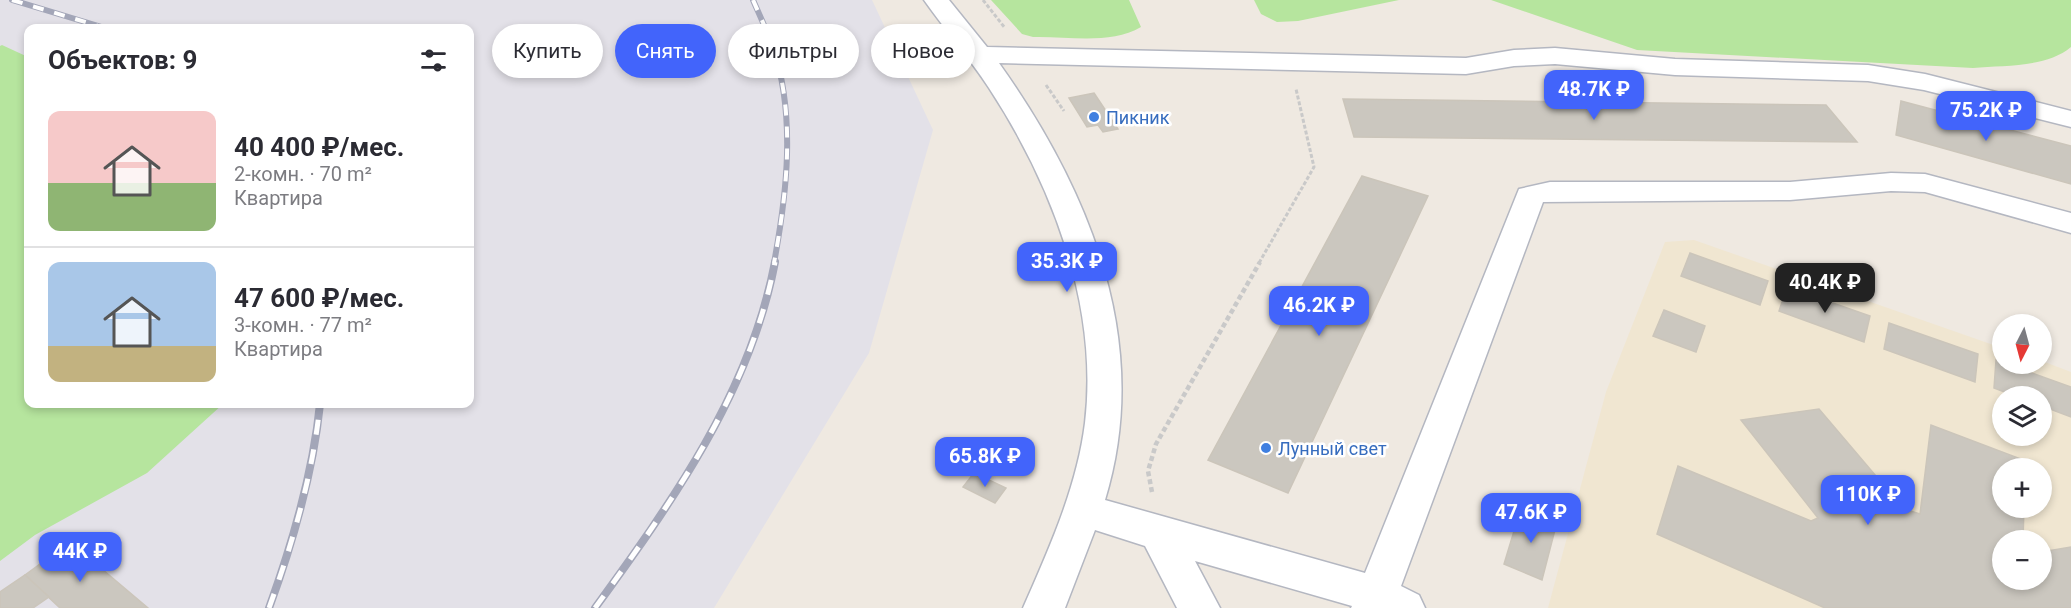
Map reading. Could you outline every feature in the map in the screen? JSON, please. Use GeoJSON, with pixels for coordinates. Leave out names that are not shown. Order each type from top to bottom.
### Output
{"type":"FeatureCollection","features":[{"type":"Feature","properties":{"kind":"street"},"geometry":{"type":"LineString","coordinates":[[936,0],[980,55],[1020,116],[1054,182],[1079,245],[1097,303],[1104,364],[1103,422],[1085,510],[1044,608]]}},
{"type":"Feature","properties":{"kind":"street"},"geometry":{"type":"LineString","coordinates":[[980,55],[1466,66],[1514,58],[1555,56],[1675,68],[1836,70],[1925,82],[2071,119]]}},
{"type":"Feature","properties":{"kind":"street"},"geometry":{"type":"LineString","coordinates":[[1085,510],[1384,603],[1530,196],[1550,190],[1790,191],[1892,182],[1925,183],[2071,223]]}},
{"type":"Feature","properties":{"kind":"street"},"geometry":{"type":"LineString","coordinates":[[1159,534],[1199,608]]}},
{"type":"Feature","properties":{"kind":"path"},"geometry":{"type":"LineString","coordinates":[[1159,534],[1148,471],[1156,444],[1314,166],[1289,62]]}},
{"type":"Feature","properties":{"kind":"shaded area"},"geometry":{"type":"Polygon","coordinates":[[[0,0],[872,0],[883,24],[871,24],[871,78],[909,78],[933,130],[869,353],[714,608],[0,608],[0,0]]]}},
{"type":"Feature","properties":{"kind":"shaded area"},"geometry":{"type":"Polygon","coordinates":[[[1694,240],[1992,344],[1992,374],[2052,374],[2052,365],[2071,372],[2071,608],[1548,608],[1606,392],[1665,242],[1694,240]]]}},
{"type":"Feature","properties":{"kind":"green space"},"geometry":{"type":"Polygon","coordinates":[[[991,0],[1129,0],[1141,27],[1129,33],[1102,38],[1033,37],[1022,34],[991,0]]]}},
{"type":"Feature","properties":{"kind":"green space"},"geometry":{"type":"Polygon","coordinates":[[[1254,0],[1399,0],[1298,21],[1277,22],[1261,14],[1254,0]]]}},
{"type":"Feature","properties":{"kind":"green space"},"geometry":{"type":"Polygon","coordinates":[[[1491,0],[2071,0],[2071,47],[2050,59],[2037,62],[1973,68],[1637,50],[1491,0]]]}},
{"type":"Feature","properties":{"kind":"green space"},"geometry":{"type":"Polygon","coordinates":[[[0,46],[24,55],[24,408],[219,408],[147,473],[35,535],[0,561],[0,46]]]}},
{"type":"Feature","properties":{"kind":"building"},"geometry":{"type":"Polygon","coordinates":[[[1094,93],[1118,129],[1103,132],[1098,125],[1087,127],[1069,98],[1094,93]]]}},
{"type":"Feature","properties":{"kind":"building"},"geometry":{"type":"Polygon","coordinates":[[[1343,99],[1826,105],[1857,142],[1354,137],[1343,99]]]}},
{"type":"Feature","properties":{"kind":"building"},"geometry":{"type":"Polygon","coordinates":[[[1901,101],[2071,146],[2071,184],[1896,135],[1901,101]]]}},
{"type":"Feature","properties":{"kind":"building"},"geometry":{"type":"Polygon","coordinates":[[[1362,176],[1428,196],[1288,493],[1208,460],[1362,176]]]}},
{"type":"Feature","properties":{"kind":"building"},"geometry":{"type":"Polygon","coordinates":[[[1690,253],[1768,281],[1760,305],[1681,276],[1690,253]]]}},
{"type":"Feature","properties":{"kind":"building"},"geometry":{"type":"Polygon","coordinates":[[[1787,287],[1870,316],[1864,342],[1779,311],[1787,287]]]}},
{"type":"Feature","properties":{"kind":"building"},"geometry":{"type":"Polygon","coordinates":[[[1664,310],[1705,326],[1696,352],[1653,336],[1664,310]]]}},
{"type":"Feature","properties":{"kind":"building"},"geometry":{"type":"Polygon","coordinates":[[[1889,323],[1978,354],[1975,382],[1884,349],[1889,323]]]}},
{"type":"Feature","properties":{"kind":"building"},"geometry":{"type":"Polygon","coordinates":[[[1995,374],[2035,374],[2071,387],[2071,417],[2052,410],[2052,386],[1994,386],[1995,374]]]}},
{"type":"Feature","properties":{"kind":"building"},"geometry":{"type":"Polygon","coordinates":[[[1819,409],[1904,509],[1920,514],[1931,425],[2018,458],[1992,458],[1992,518],[2024,518],[2023,530],[1992,530],[1992,590],[2052,590],[2052,550],[2071,547],[2071,608],[1825,608],[1657,534],[1678,466],[1811,521],[1818,518],[1741,420],[1819,409]]]}},
{"type":"Feature","properties":{"kind":"building"},"geometry":{"type":"Polygon","coordinates":[[[974,473],[1006,488],[995,503],[963,487],[974,473]]]}},
{"type":"Feature","properties":{"kind":"building"},"geometry":{"type":"Polygon","coordinates":[[[1521,508],[1557,522],[1542,580],[1504,564],[1521,508]]]}},
{"type":"Feature","properties":{"kind":"building"},"geometry":{"type":"Polygon","coordinates":[[[70,542],[148,608],[60,608],[25,575],[70,542]]]}},
{"type":"Feature","properties":{"kind":"building"},"geometry":{"type":"Polygon","coordinates":[[[25,575],[49,597],[33,608],[0,608],[0,592],[25,575]]]}},
{"type":"Feature","properties":{"kind":"railway"},"geometry":{"type":"LineString","coordinates":[[12,0],[92,24]]}},
{"type":"Feature","properties":{"kind":"railway"},"geometry":{"type":"LineString","coordinates":[[753,0],[773,47],[785,100],[787,155],[783,209],[774,263]]}},
{"type":"Feature","properties":{"kind":"railway"},"geometry":{"type":"LineString","coordinates":[[595,608],[679,486],[727,401],[747,356],[763,310],[775,262]]}},
{"type":"Feature","properties":{"kind":"railway"},"geometry":{"type":"LineString","coordinates":[[269,608],[301,508],[320,408]]}},
{"type":"Feature","properties":{"kind":"place","name":"Пикник"},"geometry":{"type":"Point","coordinates":[1094,117]}},
{"type":"Feature","properties":{"kind":"place","name":"Лунный свет"},"geometry":{"type":"Point","coordinates":[1266,448]}}]}
